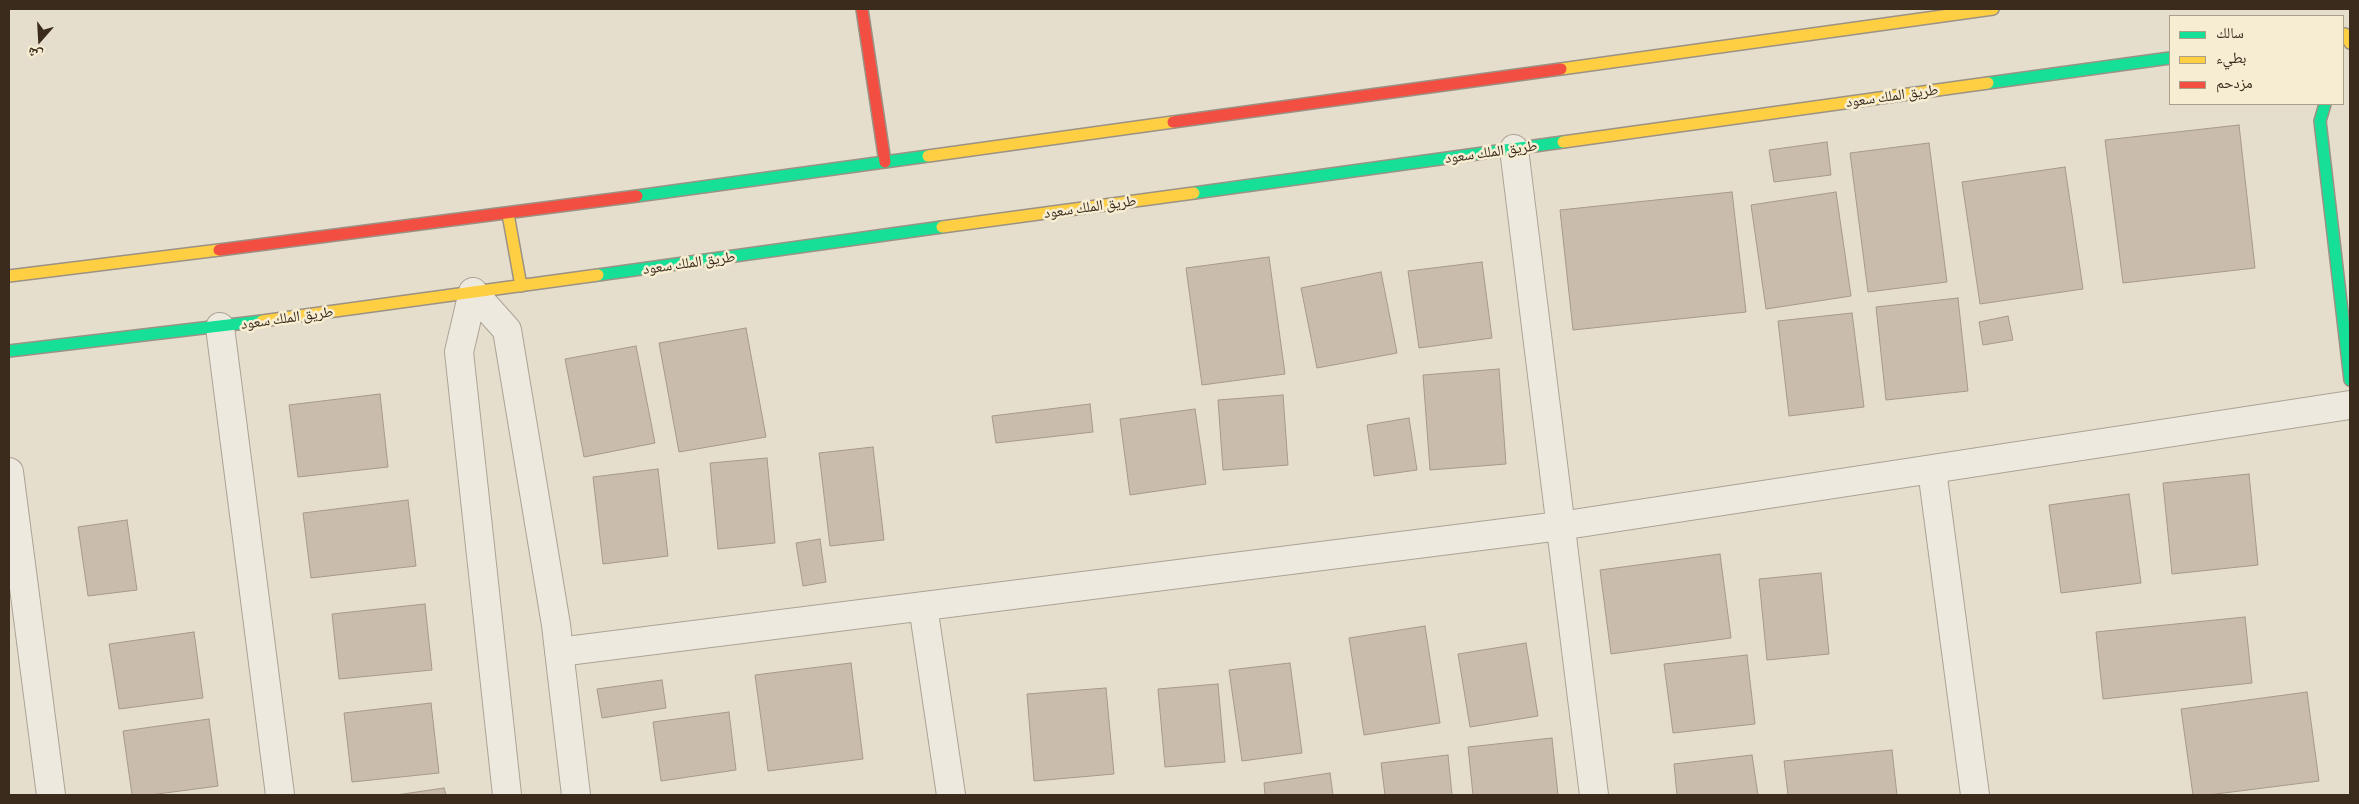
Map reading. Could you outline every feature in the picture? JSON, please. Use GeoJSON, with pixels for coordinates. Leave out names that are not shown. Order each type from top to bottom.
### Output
{"type":"FeatureCollection","features":[{"type":"Feature","properties":{"kind":"main road"},"geometry":{"type":"LineString","coordinates":[[862,9],[885,162]]}},
{"type":"Feature","properties":{"kind":"main road"},"geometry":{"type":"LineString","coordinates":[[9,276],[508,214],[1993,9]]}},
{"type":"Feature","properties":{"kind":"main road","name":"طريق الملك سعود"},"geometry":{"type":"LineString","coordinates":[[9,351],[220,327],[2169,58]]}},
{"type":"Feature","properties":{"kind":"main road"},"geometry":{"type":"LineString","coordinates":[[2325,105],[2320,121],[2350,380]]}},
{"type":"Feature","properties":{"kind":"main road"},"geometry":{"type":"LineString","coordinates":[[508,214],[521,286]]}},
{"type":"Feature","properties":{"kind":"street"},"geometry":{"type":"LineString","coordinates":[[1514,148],[1594,795]]}},
{"type":"Feature","properties":{"kind":"street"},"geometry":{"type":"LineString","coordinates":[[472,292],[507,330],[559,652],[576,795]]}},
{"type":"Feature","properties":{"kind":"street"},"geometry":{"type":"LineString","coordinates":[[472,292],[459,352],[507,795]]}},
{"type":"Feature","properties":{"kind":"street"},"geometry":{"type":"LineString","coordinates":[[220,327],[280,795]]}},
{"type":"Feature","properties":{"kind":"street"},"geometry":{"type":"LineString","coordinates":[[559,652],[1560,526],[2350,405]]}},
{"type":"Feature","properties":{"kind":"street"},"geometry":{"type":"LineString","coordinates":[[1932,470],[1974,795]]}},
{"type":"Feature","properties":{"kind":"street"},"geometry":{"type":"LineString","coordinates":[[9,472],[51,795]]}},
{"type":"Feature","properties":{"kind":"street"},"geometry":{"type":"LineString","coordinates":[[923,606],[951,795]]}},
{"type":"Feature","properties":{"kind":"building"},"geometry":{"type":"Polygon","coordinates":[[[2239,125],[2255,268],[2123,283],[2105,140],[2239,125]]]}},
{"type":"Feature","properties":{"kind":"building"},"geometry":{"type":"Polygon","coordinates":[[[1827,142],[1831,175],[1774,182],[1769,150],[1827,142]]]}},
{"type":"Feature","properties":{"kind":"building"},"geometry":{"type":"Polygon","coordinates":[[[1929,143],[1947,282],[1868,292],[1850,153],[1929,143]]]}},
{"type":"Feature","properties":{"kind":"building"},"geometry":{"type":"Polygon","coordinates":[[[2065,167],[2083,289],[1980,304],[1962,182],[2065,167]]]}},
{"type":"Feature","properties":{"kind":"building"},"geometry":{"type":"Polygon","coordinates":[[[1732,192],[1746,312],[1573,330],[1560,210],[1732,192]]]}},
{"type":"Feature","properties":{"kind":"building"},"geometry":{"type":"Polygon","coordinates":[[[1836,192],[1851,296],[1766,309],[1751,205],[1836,192]]]}},
{"type":"Feature","properties":{"kind":"building"},"geometry":{"type":"Polygon","coordinates":[[[1269,257],[1285,374],[1202,385],[1186,268],[1269,257]]]}},
{"type":"Feature","properties":{"kind":"building"},"geometry":{"type":"Polygon","coordinates":[[[1482,262],[1492,338],[1419,348],[1408,271],[1482,262]]]}},
{"type":"Feature","properties":{"kind":"building"},"geometry":{"type":"Polygon","coordinates":[[[1381,272],[1397,353],[1317,368],[1301,288],[1381,272]]]}},
{"type":"Feature","properties":{"kind":"building"},"geometry":{"type":"Polygon","coordinates":[[[1958,298],[1968,391],[1886,400],[1876,307],[1958,298]]]}},
{"type":"Feature","properties":{"kind":"building"},"geometry":{"type":"Polygon","coordinates":[[[1852,313],[1864,407],[1789,416],[1778,321],[1852,313]]]}},
{"type":"Feature","properties":{"kind":"building"},"geometry":{"type":"Polygon","coordinates":[[[2008,316],[2013,340],[1983,345],[1979,322],[2008,316]]]}},
{"type":"Feature","properties":{"kind":"building"},"geometry":{"type":"Polygon","coordinates":[[[746,328],[766,437],[679,452],[659,343],[746,328]]]}},
{"type":"Feature","properties":{"kind":"building"},"geometry":{"type":"Polygon","coordinates":[[[636,346],[655,443],[584,457],[565,359],[636,346]]]}},
{"type":"Feature","properties":{"kind":"building"},"geometry":{"type":"Polygon","coordinates":[[[1499,369],[1506,464],[1430,470],[1423,375],[1499,369]]]}},
{"type":"Feature","properties":{"kind":"building"},"geometry":{"type":"Polygon","coordinates":[[[380,394],[388,467],[298,477],[289,405],[380,394]]]}},
{"type":"Feature","properties":{"kind":"building"},"geometry":{"type":"Polygon","coordinates":[[[1283,395],[1288,465],[1223,470],[1218,400],[1283,395]]]}},
{"type":"Feature","properties":{"kind":"building"},"geometry":{"type":"Polygon","coordinates":[[[1090,404],[1093,432],[996,443],[992,416],[1090,404]]]}},
{"type":"Feature","properties":{"kind":"building"},"geometry":{"type":"Polygon","coordinates":[[[1195,409],[1206,484],[1130,495],[1120,419],[1195,409]]]}},
{"type":"Feature","properties":{"kind":"building"},"geometry":{"type":"Polygon","coordinates":[[[1409,418],[1417,470],[1374,476],[1367,425],[1409,418]]]}},
{"type":"Feature","properties":{"kind":"building"},"geometry":{"type":"Polygon","coordinates":[[[873,447],[884,540],[830,546],[819,453],[873,447]]]}},
{"type":"Feature","properties":{"kind":"building"},"geometry":{"type":"Polygon","coordinates":[[[767,458],[775,543],[718,549],[710,463],[767,458]]]}},
{"type":"Feature","properties":{"kind":"building"},"geometry":{"type":"Polygon","coordinates":[[[658,469],[668,556],[603,564],[593,477],[658,469]]]}},
{"type":"Feature","properties":{"kind":"building"},"geometry":{"type":"Polygon","coordinates":[[[2249,474],[2258,565],[2172,574],[2163,483],[2249,474]]]}},
{"type":"Feature","properties":{"kind":"building"},"geometry":{"type":"Polygon","coordinates":[[[2129,494],[2141,583],[2061,593],[2049,505],[2129,494]]]}},
{"type":"Feature","properties":{"kind":"building"},"geometry":{"type":"Polygon","coordinates":[[[408,500],[416,566],[311,578],[303,513],[408,500]]]}},
{"type":"Feature","properties":{"kind":"building"},"geometry":{"type":"Polygon","coordinates":[[[127,520],[137,590],[88,596],[78,527],[127,520]]]}},
{"type":"Feature","properties":{"kind":"building"},"geometry":{"type":"Polygon","coordinates":[[[820,539],[826,582],[803,586],[796,543],[820,539]]]}},
{"type":"Feature","properties":{"kind":"building"},"geometry":{"type":"Polygon","coordinates":[[[1720,554],[1731,638],[1611,654],[1600,570],[1720,554]]]}},
{"type":"Feature","properties":{"kind":"building"},"geometry":{"type":"Polygon","coordinates":[[[1821,573],[1829,654],[1767,660],[1759,579],[1821,573]]]}},
{"type":"Feature","properties":{"kind":"building"},"geometry":{"type":"Polygon","coordinates":[[[425,604],[432,670],[339,679],[332,614],[425,604]]]}},
{"type":"Feature","properties":{"kind":"building"},"geometry":{"type":"Polygon","coordinates":[[[2245,617],[2252,683],[2103,699],[2096,632],[2245,617]]]}},
{"type":"Feature","properties":{"kind":"building"},"geometry":{"type":"Polygon","coordinates":[[[1425,626],[1440,723],[1364,735],[1349,638],[1425,626]]]}},
{"type":"Feature","properties":{"kind":"building"},"geometry":{"type":"Polygon","coordinates":[[[194,632],[203,698],[119,709],[109,644],[194,632]]]}},
{"type":"Feature","properties":{"kind":"building"},"geometry":{"type":"Polygon","coordinates":[[[1526,643],[1538,716],[1470,727],[1458,654],[1526,643]]]}},
{"type":"Feature","properties":{"kind":"building"},"geometry":{"type":"Polygon","coordinates":[[[1747,655],[1755,724],[1673,733],[1664,664],[1747,655]]]}},
{"type":"Feature","properties":{"kind":"building"},"geometry":{"type":"Polygon","coordinates":[[[851,663],[863,759],[768,771],[755,675],[851,663]]]}},
{"type":"Feature","properties":{"kind":"building"},"geometry":{"type":"Polygon","coordinates":[[[1290,663],[1302,753],[1242,761],[1229,670],[1290,663]]]}},
{"type":"Feature","properties":{"kind":"building"},"geometry":{"type":"Polygon","coordinates":[[[662,680],[666,708],[602,718],[597,689],[662,680]]]}},
{"type":"Feature","properties":{"kind":"building"},"geometry":{"type":"Polygon","coordinates":[[[1218,684],[1225,762],[1165,767],[1158,689],[1218,684]]]}},
{"type":"Feature","properties":{"kind":"building"},"geometry":{"type":"Polygon","coordinates":[[[1106,688],[1114,774],[1034,781],[1027,694],[1106,688]]]}},
{"type":"Feature","properties":{"kind":"building"},"geometry":{"type":"Polygon","coordinates":[[[2307,692],[2319,781],[2208,795],[2193,795],[2181,709],[2307,692]]]}},
{"type":"Feature","properties":{"kind":"building"},"geometry":{"type":"Polygon","coordinates":[[[431,703],[439,773],[352,782],[344,713],[431,703]]]}},
{"type":"Feature","properties":{"kind":"building"},"geometry":{"type":"Polygon","coordinates":[[[729,712],[736,770],[661,781],[653,722],[729,712]]]}},
{"type":"Feature","properties":{"kind":"building"},"geometry":{"type":"Polygon","coordinates":[[[209,719],[218,786],[150,795],[132,795],[123,731],[209,719]]]}},
{"type":"Feature","properties":{"kind":"building"},"geometry":{"type":"Polygon","coordinates":[[[1552,738],[1558,795],[1473,795],[1468,747],[1552,738]]]}},
{"type":"Feature","properties":{"kind":"building"},"geometry":{"type":"Polygon","coordinates":[[[1892,750],[1897,795],[1788,795],[1784,761],[1892,750]]]}},
{"type":"Feature","properties":{"kind":"building"},"geometry":{"type":"Polygon","coordinates":[[[1448,755],[1452,795],[1385,795],[1381,763],[1448,755]]]}},
{"type":"Feature","properties":{"kind":"building"},"geometry":{"type":"Polygon","coordinates":[[[1752,755],[1758,795],[1677,795],[1674,764],[1752,755]]]}},
{"type":"Feature","properties":{"kind":"building"},"geometry":{"type":"Polygon","coordinates":[[[1330,773],[1333,795],[1265,795],[1264,783],[1330,773]]]}},
{"type":"Feature","properties":{"kind":"building"},"geometry":{"type":"Polygon","coordinates":[[[444,788],[446,795],[396,795],[444,788]]]}},
{"type":"Feature","properties":{"kind":"traffic: fast"},"geometry":{"type":"LineString","coordinates":[[1988,83],[2169,58]]}},
{"type":"Feature","properties":{"kind":"traffic: fast"},"geometry":{"type":"LineString","coordinates":[[2325,105],[2320,121],[2350,380]]}},
{"type":"Feature","properties":{"kind":"traffic: fast"},"geometry":{"type":"LineString","coordinates":[[1194,193],[1563,142]]}},
{"type":"Feature","properties":{"kind":"traffic: fast"},"geometry":{"type":"LineString","coordinates":[[637,196],[928,156]]}},
{"type":"Feature","properties":{"kind":"traffic: fast"},"geometry":{"type":"LineString","coordinates":[[598,275],[942,227]]}},
{"type":"Feature","properties":{"kind":"traffic: fast"},"geometry":{"type":"LineString","coordinates":[[9,351],[262,321]]}},
{"type":"Feature","properties":{"kind":"traffic: slow"},"geometry":{"type":"LineString","coordinates":[[1561,69],[1993,9]]}},
{"type":"Feature","properties":{"kind":"traffic: slow"},"geometry":{"type":"LineString","coordinates":[[2345,34],[2350,43]]}},
{"type":"Feature","properties":{"kind":"traffic: slow"},"geometry":{"type":"LineString","coordinates":[[1563,142],[1988,83]]}},
{"type":"Feature","properties":{"kind":"traffic: slow"},"geometry":{"type":"LineString","coordinates":[[928,156],[1173,122]]}},
{"type":"Feature","properties":{"kind":"traffic: slow"},"geometry":{"type":"LineString","coordinates":[[942,227],[1194,193]]}},
{"type":"Feature","properties":{"kind":"traffic: slow"},"geometry":{"type":"LineString","coordinates":[[508,214],[521,286]]}},
{"type":"Feature","properties":{"kind":"traffic: slow"},"geometry":{"type":"LineString","coordinates":[[9,276],[219,250]]}},
{"type":"Feature","properties":{"kind":"traffic: slow"},"geometry":{"type":"LineString","coordinates":[[262,321],[598,275]]}},
{"type":"Feature","properties":{"kind":"traffic: jam"},"geometry":{"type":"LineString","coordinates":[[862,9],[885,162]]}},
{"type":"Feature","properties":{"kind":"traffic: jam"},"geometry":{"type":"LineString","coordinates":[[1173,122],[1561,69]]}},
{"type":"Feature","properties":{"kind":"traffic: jam"},"geometry":{"type":"LineString","coordinates":[[219,250],[637,196]]}}]}
